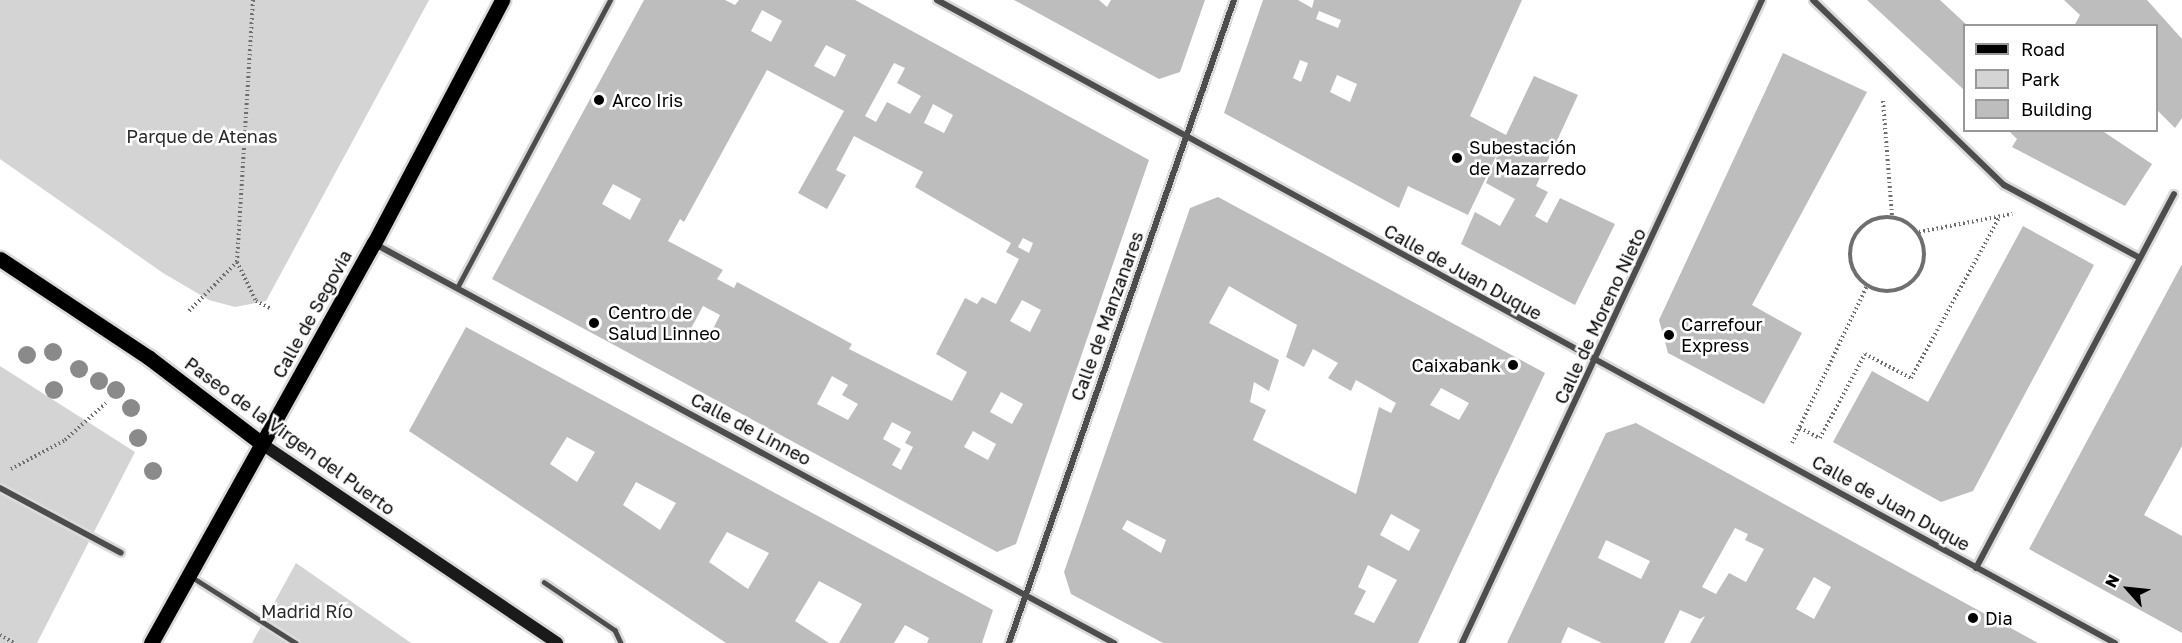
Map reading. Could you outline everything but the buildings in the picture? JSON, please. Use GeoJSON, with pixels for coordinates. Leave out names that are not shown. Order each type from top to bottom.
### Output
{"type":"FeatureCollection","features":[{"type":"Feature","properties":{"kind":"main road","name":"Calle de Segovia"},"geometry":{"type":"LineString","coordinates":[[151,643],[374,243],[502,0]]}},
{"type":"Feature","properties":{"kind":"main road","name":"Paseo de la Virgen del Puerto"},"geometry":{"type":"LineString","coordinates":[[0,259],[148,357],[261,444]]}},
{"type":"Feature","properties":{"kind":"street","name":"Calle de Juan Duque"},"geometry":{"type":"LineString","coordinates":[[938,0],[1596,361],[1784,460],[2115,643]]}},
{"type":"Feature","properties":{"kind":"street","name":"Calle de Manzanares"},"geometry":{"type":"LineString","coordinates":[[1009,643],[1234,0]]}},
{"type":"Feature","properties":{"kind":"street","name":"Calle de Moreno Nieto"},"geometry":{"type":"LineString","coordinates":[[1462,643],[1596,361],[1762,0]]}},
{"type":"Feature","properties":{"kind":"street"},"geometry":{"type":"LineString","coordinates":[[1813,0],[2004,185],[2140,258]]}},
{"type":"Feature","properties":{"kind":"street","name":"Calle de Juan Duque"},"geometry":{"type":"LineString","coordinates":[[1976,568],[2175,194]]}},
{"type":"Feature","properties":{"kind":"street","name":"Calle de Linneo"},"geometry":{"type":"LineString","coordinates":[[374,243],[1114,643]]}},
{"type":"Feature","properties":{"kind":"street","name":"Paseo de la Virgen del Puerto"},"geometry":{"type":"LineString","coordinates":[[261,444],[557,643]]}},
{"type":"Feature","properties":{"kind":"street"},"geometry":{"type":"LineString","coordinates":[[0,488],[121,554]]}},
{"type":"Feature","properties":{"kind":"lane"},"geometry":{"type":"LineString","coordinates":[[457,288],[610,0]]}},
{"type":"Feature","properties":{"kind":"lane"},"geometry":{"type":"LineString","coordinates":[[188,574],[296,643]]}},
{"type":"Feature","properties":{"kind":"lane"},"geometry":{"type":"LineString","coordinates":[[544,582],[615,630],[621,643]]}},
{"type":"Feature","properties":{"kind":"path"},"geometry":{"type":"LineString","coordinates":[[253,0],[237,262],[256,301],[270,308]]}},
{"type":"Feature","properties":{"kind":"path"},"geometry":{"type":"LineString","coordinates":[[1881,94],[1892,216]]}},
{"type":"Feature","properties":{"kind":"path"},"geometry":{"type":"LineString","coordinates":[[1919,232],[1925,257],[1914,280],[1892,291],[1867,285],[1851,266],[1852,240],[1868,221],[1892,216],[1919,232],[2000,218],[2043,206]]}},
{"type":"Feature","properties":{"kind":"path"},"geometry":{"type":"LineString","coordinates":[[1800,428],[1820,438],[1865,354],[1911,378],[2000,218]]}},
{"type":"Feature","properties":{"kind":"path"},"geometry":{"type":"LineString","coordinates":[[189,311],[237,262]]}},
{"type":"Feature","properties":{"kind":"path"},"geometry":{"type":"LineString","coordinates":[[1784,460],[1867,285]]}},
{"type":"Feature","properties":{"kind":"path"},"geometry":{"type":"LineString","coordinates":[[0,475],[65,440],[106,403]]}},
{"type":"Feature","properties":{"kind":"path"},"geometry":{"type":"LineString","coordinates":[[0,635],[14,643]]}},
{"type":"Feature","properties":{"kind":"green space","name":"Parque de Atenas"},"geometry":{"type":"Polygon","coordinates":[[[0,0],[429,0],[266,301],[235,307],[209,300],[163,273],[0,159],[0,0]]]}},
{"type":"Feature","properties":{"kind":"green space"},"geometry":{"type":"Polygon","coordinates":[[[0,366],[135,452],[37,643],[0,643],[0,366]]]}},
{"type":"Feature","properties":{"kind":"green space","name":"Madrid Río"},"geometry":{"type":"Polygon","coordinates":[[[296,563],[411,643],[252,643],[296,563]]]}},
{"type":"Feature","properties":{"kind":"place","name":"Arco Iris"},"geometry":{"type":"Point","coordinates":[599,100]}},
{"type":"Feature","properties":{"kind":"place","name":"Subestación de Mazarredo"},"geometry":{"type":"Point","coordinates":[1457,158]}},
{"type":"Feature","properties":{"kind":"place","name":"Centro de Salud Linneo"},"geometry":{"type":"Point","coordinates":[594,323]}},
{"type":"Feature","properties":{"kind":"place","name":"Carrefour Express"},"geometry":{"type":"Point","coordinates":[1669,335]}},
{"type":"Feature","properties":{"kind":"place","name":"Caixabank"},"geometry":{"type":"Point","coordinates":[1513,365]}},
{"type":"Feature","properties":{"kind":"place","name":"Dia"},"geometry":{"type":"Point","coordinates":[1973,618]}}]}
